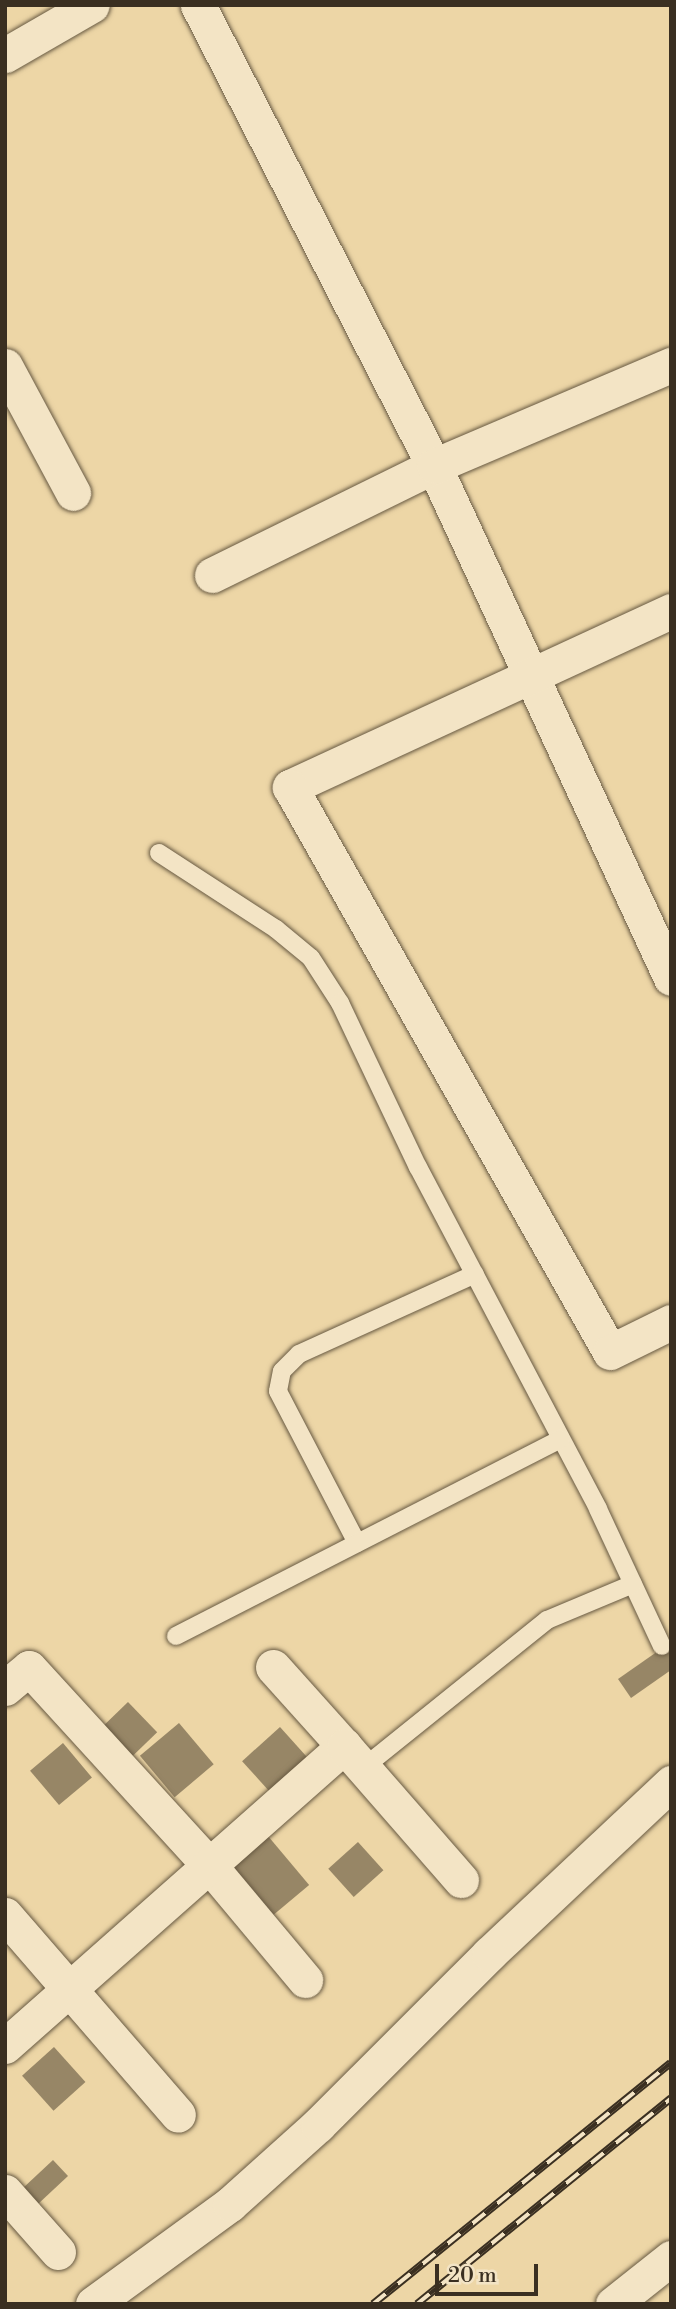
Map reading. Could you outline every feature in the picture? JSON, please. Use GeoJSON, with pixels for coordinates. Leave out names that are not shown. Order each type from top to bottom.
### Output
{"type":"FeatureCollection","features":[{"type":"Feature","properties":{"kind":"street"},"geometry":{"type":"LineString","coordinates":[[5,55],[92,5]]}},
{"type":"Feature","properties":{"kind":"street"},"geometry":{"type":"LineString","coordinates":[[198,5],[435,466],[671,978]]}},
{"type":"Feature","properties":{"kind":"street"},"geometry":{"type":"LineString","coordinates":[[212,575],[435,466],[671,365]]}},
{"type":"Feature","properties":{"kind":"street"},"geometry":{"type":"LineString","coordinates":[[5,366],[73,493]]}},
{"type":"Feature","properties":{"kind":"street"},"geometry":{"type":"LineString","coordinates":[[671,611],[533,678],[290,787],[610,1352],[671,1322]]}},
{"type":"Feature","properties":{"kind":"street"},"geometry":{"type":"LineString","coordinates":[[273,1667],[461,1880]]}},
{"type":"Feature","properties":{"kind":"street"},"geometry":{"type":"LineString","coordinates":[[5,1688],[29,1668],[209,1865],[305,1980]]}},
{"type":"Feature","properties":{"kind":"street"},"geometry":{"type":"LineString","coordinates":[[5,2046],[209,1865],[354,1757]]}},
{"type":"Feature","properties":{"kind":"street"},"geometry":{"type":"LineString","coordinates":[[93,2304],[230,2204],[318,2125],[489,1954],[671,1783]]}},
{"type":"Feature","properties":{"kind":"street"},"geometry":{"type":"LineString","coordinates":[[5,1915],[178,2115]]}},
{"type":"Feature","properties":{"kind":"street"},"geometry":{"type":"LineString","coordinates":[[5,2192],[58,2252]]}},
{"type":"Feature","properties":{"kind":"street"},"geometry":{"type":"LineString","coordinates":[[613,2304],[671,2258]]}},
{"type":"Feature","properties":{"kind":"lane"},"geometry":{"type":"LineString","coordinates":[[159,853],[276,929],[311,958],[340,1003],[475,1274],[561,1439],[662,1646]]}},
{"type":"Feature","properties":{"kind":"lane"},"geometry":{"type":"LineString","coordinates":[[357,1543],[278,1391],[282,1371],[299,1354],[475,1274]]}},
{"type":"Feature","properties":{"kind":"lane"},"geometry":{"type":"LineString","coordinates":[[176,1636],[561,1439]]}},
{"type":"Feature","properties":{"kind":"lane"},"geometry":{"type":"LineString","coordinates":[[354,1757],[547,1620],[633,1584]]}},
{"type":"Feature","properties":{"kind":"building"},"geometry":{"type":"Polygon","coordinates":[[[671,1642],[671,1670],[631,1698],[618,1679],[671,1642]]]}},
{"type":"Feature","properties":{"kind":"building"},"geometry":{"type":"Polygon","coordinates":[[[128,1702],[157,1732],[131,1758],[101,1728],[128,1702]]]}},
{"type":"Feature","properties":{"kind":"building"},"geometry":{"type":"Polygon","coordinates":[[[179,1723],[214,1764],[175,1797],[140,1756],[179,1723]]]}},
{"type":"Feature","properties":{"kind":"building"},"geometry":{"type":"Polygon","coordinates":[[[280,1727],[311,1761],[273,1795],[242,1761],[280,1727]]]}},
{"type":"Feature","properties":{"kind":"building"},"geometry":{"type":"Polygon","coordinates":[[[63,1743],[92,1777],[59,1805],[30,1771],[63,1743]]]}},
{"type":"Feature","properties":{"kind":"building"},"geometry":{"type":"Polygon","coordinates":[[[268,1836],[309,1885],[269,1919],[227,1870],[268,1836]]]}},
{"type":"Feature","properties":{"kind":"building"},"geometry":{"type":"Polygon","coordinates":[[[358,1842],[383,1870],[354,1897],[328,1869],[358,1842]]]}},
{"type":"Feature","properties":{"kind":"building"},"geometry":{"type":"Polygon","coordinates":[[[54,2047],[85,2082],[53,2111],[22,2076],[54,2047]]]}},
{"type":"Feature","properties":{"kind":"building"},"geometry":{"type":"Polygon","coordinates":[[[53,2160],[68,2176],[35,2207],[20,2191],[53,2160]]]}},
{"type":"Feature","properties":{"kind":"railway"},"geometry":{"type":"LineString","coordinates":[[373,2304],[671,2063]]}},
{"type":"Feature","properties":{"kind":"railway"},"geometry":{"type":"LineString","coordinates":[[417,2304],[671,2098]]}}]}
